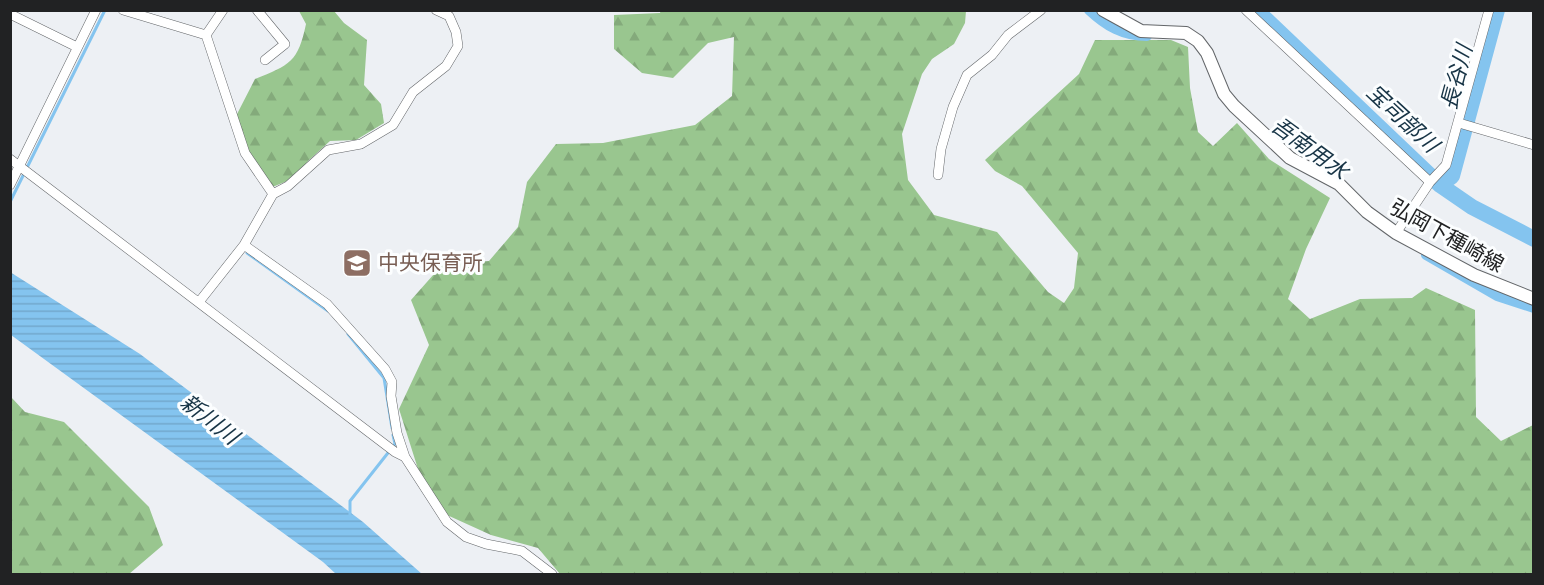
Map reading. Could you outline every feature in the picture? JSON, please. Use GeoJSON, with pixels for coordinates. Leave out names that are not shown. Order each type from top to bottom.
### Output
{"type":"FeatureCollection","features":[{"type":"Feature","properties":{"kind":"main road","name":"弘岡下種崎線"},"geometry":{"type":"LineString","coordinates":[[1103,10],[1141,31],[1186,33],[1198,41],[1207,53],[1224,94],[1233,106],[1290,158],[1339,184],[1367,212],[1396,233],[1474,275],[1533,299]]}},
{"type":"Feature","properties":{"kind":"street"},"geometry":{"type":"LineString","coordinates":[[10,185],[96,10]]}},
{"type":"Feature","properties":{"kind":"street"},"geometry":{"type":"LineString","coordinates":[[123,10],[206,34]]}},
{"type":"Feature","properties":{"kind":"street"},"geometry":{"type":"LineString","coordinates":[[206,34],[223,10]]}},
{"type":"Feature","properties":{"kind":"street"},"geometry":{"type":"LineString","coordinates":[[257,10],[285,44],[265,60]]}},
{"type":"Feature","properties":{"kind":"street"},"geometry":{"type":"LineString","coordinates":[[199,302],[244,245],[273,195],[288,186],[328,150],[362,144],[393,125],[413,92],[446,66],[458,46],[456,32],[449,16],[436,10]]}},
{"type":"Feature","properties":{"kind":"street"},"geometry":{"type":"LineString","coordinates":[[938,175],[941,149],[953,107],[967,75],[992,55],[1008,35],[1041,10]]}},
{"type":"Feature","properties":{"kind":"street"},"geometry":{"type":"LineString","coordinates":[[1246,10],[1431,181]]}},
{"type":"Feature","properties":{"kind":"street"},"geometry":{"type":"LineString","coordinates":[[1396,233],[1431,181],[1446,165],[1461,123],[1489,10]]}},
{"type":"Feature","properties":{"kind":"street"},"geometry":{"type":"LineString","coordinates":[[10,14],[77,47]]}},
{"type":"Feature","properties":{"kind":"street"},"geometry":{"type":"LineString","coordinates":[[206,34],[245,153],[273,195]]}},
{"type":"Feature","properties":{"kind":"street"},"geometry":{"type":"LineString","coordinates":[[1461,123],[1533,145]]}},
{"type":"Feature","properties":{"kind":"street"},"geometry":{"type":"LineString","coordinates":[[10,159],[21,164],[395,452],[405,457]]}},
{"type":"Feature","properties":{"kind":"street"},"geometry":{"type":"LineString","coordinates":[[244,245],[327,304],[385,369],[392,382],[391,396],[397,433],[405,457],[447,522],[466,537],[486,544],[522,551],[552,574]]}},
{"type":"Feature","properties":{"kind":"green space"},"geometry":{"type":"Polygon","coordinates":[[[661,10],[966,11],[965,23],[954,44],[932,59],[922,74],[902,134],[908,180],[934,215],[997,232],[1048,292],[1064,303],[1074,288],[1078,253],[1022,186],[995,171],[985,160],[1079,74],[1095,40],[1171,40],[1188,47],[1190,88],[1198,132],[1213,146],[1237,123],[1269,159],[1330,198],[1306,249],[1288,299],[1310,319],[1360,299],[1412,298],[1426,288],[1475,310],[1476,417],[1501,441],[1533,425],[1533,574],[560,574],[538,548],[491,535],[447,515],[418,469],[399,409],[429,345],[411,300],[442,265],[489,261],[518,227],[527,182],[556,144],[603,143],[695,125],[732,96],[734,37],[708,43],[673,78],[642,73],[614,49],[614,15],[660,13],[661,10]]]}},
{"type":"Feature","properties":{"kind":"green space"},"geometry":{"type":"Polygon","coordinates":[[[299,11],[334,11],[344,23],[367,40],[364,85],[381,104],[384,123],[356,140],[330,141],[308,161],[297,177],[270,188],[258,172],[249,154],[236,116],[255,79],[277,70],[296,54],[306,24],[299,11]]]}},
{"type":"Feature","properties":{"kind":"green space"},"geometry":{"type":"Polygon","coordinates":[[[11,397],[25,412],[64,422],[149,507],[163,545],[129,574],[11,574],[11,397]]]}},
{"type":"Feature","properties":{"kind":"water","name":"新川川"},"geometry":{"type":"Polygon","coordinates":[[[10,272],[140,354],[363,522],[422,574],[336,574],[323,562],[11,335],[10,272]]]}},
{"type":"Feature","properties":{"kind":"waterway"},"geometry":{"type":"LineString","coordinates":[[10,202],[105,10]]}},
{"type":"Feature","properties":{"kind":"waterway","name":"吾南用水"},"geometry":{"type":"LineString","coordinates":[[1089,10],[1115,29],[1138,36],[1147,36]]}},
{"type":"Feature","properties":{"kind":"waterway","name":"宝司部川"},"geometry":{"type":"LineString","coordinates":[[1256,10],[1440,185],[1472,207],[1534,239]]}},
{"type":"Feature","properties":{"kind":"waterway","name":"長谷川"},"geometry":{"type":"LineString","coordinates":[[1440,185],[1452,176],[1497,10]]}},
{"type":"Feature","properties":{"kind":"waterway"},"geometry":{"type":"LineString","coordinates":[[247,253],[328,311]]}},
{"type":"Feature","properties":{"kind":"waterway","name":"吾南用水"},"geometry":{"type":"LineString","coordinates":[[1426,255],[1497,296],[1534,308]]}},
{"type":"Feature","properties":{"kind":"waterway"},"geometry":{"type":"LineString","coordinates":[[348,334],[384,378],[392,428]]}},
{"type":"Feature","properties":{"kind":"waterway"},"geometry":{"type":"LineString","coordinates":[[350,517],[350,501],[395,444],[393,435]]}},
{"type":"Feature","properties":{"kind":"place","name":"中央保育所"},"geometry":{"type":"Point","coordinates":[357,263]}}]}
